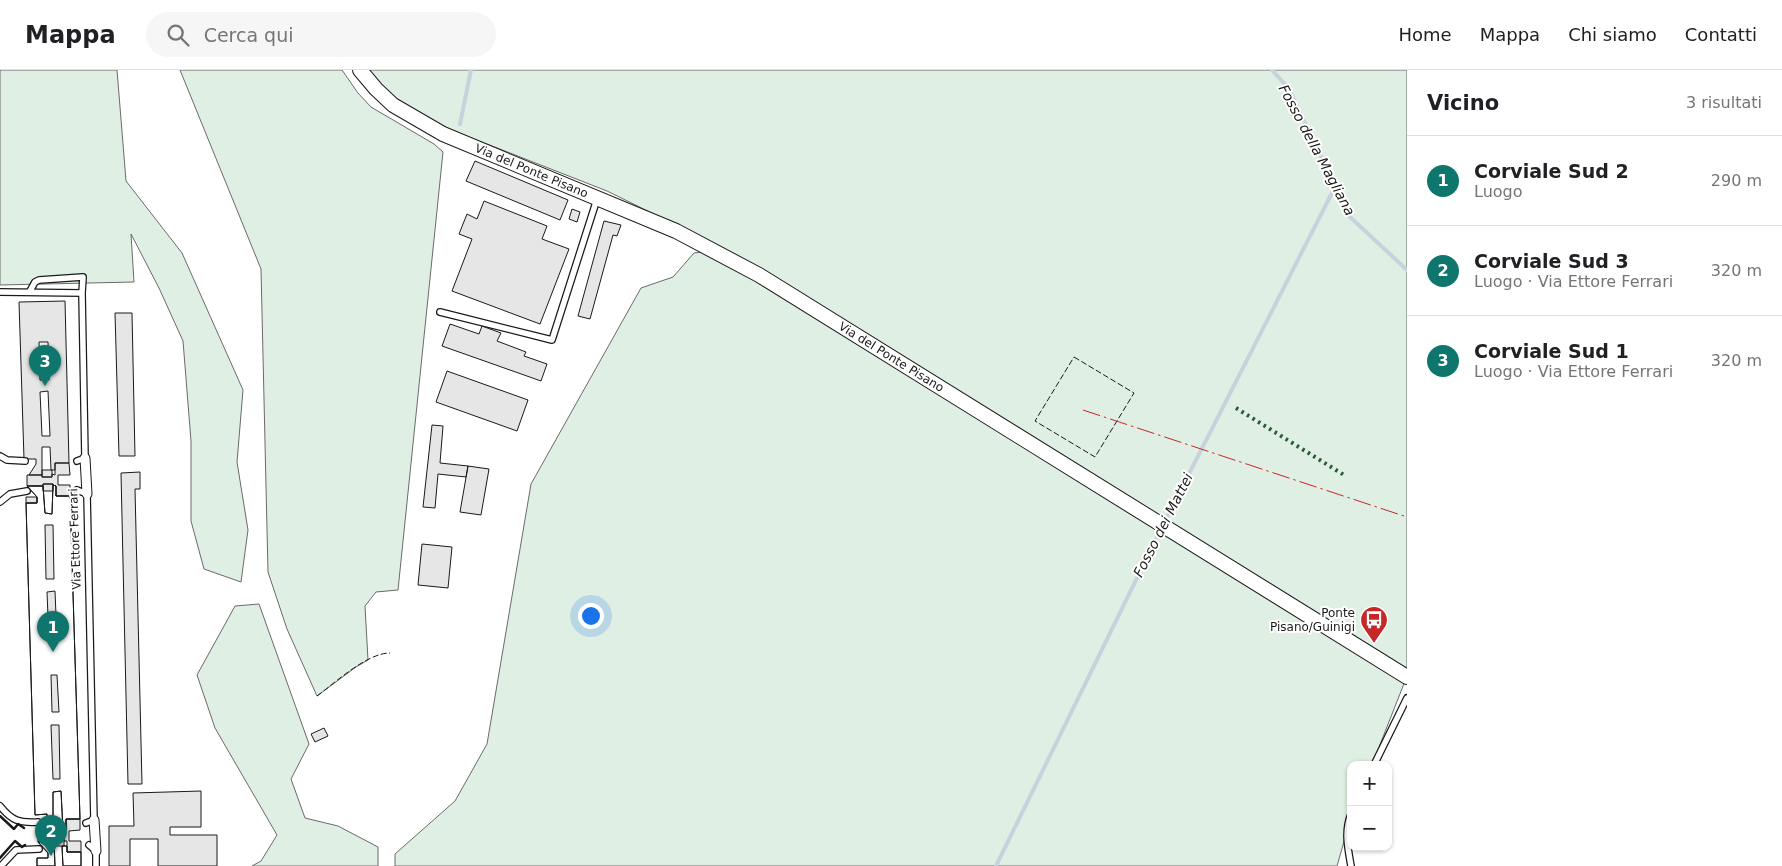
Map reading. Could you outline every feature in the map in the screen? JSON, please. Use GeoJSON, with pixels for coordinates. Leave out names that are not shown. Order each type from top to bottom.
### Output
{"type":"FeatureCollection","features":[{"type":"Feature","properties":{"kind":"street","name":"Via del Ponte Pisano"},"geometry":{"type":"LineString","coordinates":[[360,70],[383,97],[431,128],[676,231],[759,275],[1407,677]]}},
{"type":"Feature","properties":{"kind":"street","name":"Via Ettore Ferrari"},"geometry":{"type":"LineString","coordinates":[[81,460],[87,494]]}},
{"type":"Feature","properties":{"kind":"street","name":"Via Ettore Ferrari"},"geometry":{"type":"LineString","coordinates":[[90,821],[92,848]]}},
{"type":"Feature","properties":{"kind":"lane"},"geometry":{"type":"LineString","coordinates":[[440,312],[552,340],[598,197]]}},
{"type":"Feature","properties":{"kind":"lane"},"geometry":{"type":"LineString","coordinates":[[0,292],[82,293],[83,277],[39,280],[35,282],[30,292]]}},
{"type":"Feature","properties":{"kind":"lane","name":"Via Ettore Ferrari"},"geometry":{"type":"LineString","coordinates":[[81,460],[82,293]]}},
{"type":"Feature","properties":{"kind":"lane"},"geometry":{"type":"LineString","coordinates":[[0,456],[7,460],[25,462]]}},
{"type":"Feature","properties":{"kind":"lane"},"geometry":{"type":"LineString","coordinates":[[77,490],[87,494]]}},
{"type":"Feature","properties":{"kind":"lane"},"geometry":{"type":"LineString","coordinates":[[0,502],[10,494],[27,491]]}},
{"type":"Feature","properties":{"kind":"lane","name":"Via Ettore Ferrari"},"geometry":{"type":"LineString","coordinates":[[87,494],[90,821]]}},
{"type":"Feature","properties":{"kind":"lane"},"geometry":{"type":"LineString","coordinates":[[1376,761],[1407,698]]}},
{"type":"Feature","properties":{"kind":"lane"},"geometry":{"type":"LineString","coordinates":[[0,806],[12,819],[20,822],[38,822]]}},
{"type":"Feature","properties":{"kind":"lane","name":"Via Ettore Ferrari"},"geometry":{"type":"LineString","coordinates":[[92,848],[96,866]]}},
{"type":"Feature","properties":{"kind":"lane"},"geometry":{"type":"LineString","coordinates":[[1,866],[16,850],[39,850]]}},
{"type":"Feature","properties":{"kind":"lane"},"geometry":{"type":"LineString","coordinates":[[1349,851],[1351,866]]}},
{"type":"Feature","properties":{"kind":"green space"},"geometry":{"type":"Polygon","coordinates":[[[0,70],[117,70],[126,181],[182,253],[243,390],[237,462],[248,530],[241,582],[204,569],[191,521],[191,441],[183,341],[159,288],[131,234],[134,282],[0,285],[0,70]]]}},
{"type":"Feature","properties":{"kind":"green space"},"geometry":{"type":"Polygon","coordinates":[[[180,70],[342,70],[358,93],[371,107],[434,144],[443,152],[398,590],[376,592],[365,606],[368,660],[317,696],[287,629],[268,572],[261,269],[180,70]]]}},
{"type":"Feature","properties":{"kind":"green space"},"geometry":{"type":"Polygon","coordinates":[[[369,70],[1407,70],[1407,676],[1374,761],[1347,761],[1347,831],[1337,866],[395,866],[395,854],[455,801],[487,744],[531,484],[641,288],[673,277],[694,253],[725,249],[607,191],[436,124],[385,91],[369,70]]]}},
{"type":"Feature","properties":{"kind":"green space"},"geometry":{"type":"Polygon","coordinates":[[[259,604],[309,744],[291,779],[305,818],[338,826],[378,847],[378,866],[252,866],[261,861],[277,835],[215,728],[197,675],[235,606],[259,604]]]}},
{"type":"Feature","properties":{"kind":"building"},"geometry":{"type":"Polygon","coordinates":[[[475,161],[568,200],[560,220],[466,181],[475,161]]]}},
{"type":"Feature","properties":{"kind":"building"},"geometry":{"type":"Polygon","coordinates":[[[484,201],[547,226],[542,239],[569,249],[540,324],[452,291],[472,239],[459,234],[467,214],[477,219],[484,201]]]}},
{"type":"Feature","properties":{"kind":"building"},"geometry":{"type":"Polygon","coordinates":[[[572,209],[580,212],[577,222],[569,219],[572,209]]]}},
{"type":"Feature","properties":{"kind":"building"},"geometry":{"type":"Polygon","coordinates":[[[604,221],[621,225],[617,236],[613,235],[590,319],[578,316],[604,221]]]}},
{"type":"Feature","properties":{"kind":"building"},"geometry":{"type":"Polygon","coordinates":[[[65,301],[69,463],[55,463],[55,470],[51,470],[50,447],[42,447],[42,475],[29,475],[36,464],[36,459],[24,459],[19,302],[65,301]],[[39,342],[40,380],[49,380],[48,342],[39,342]],[[48,391],[40,392],[42,436],[50,436],[48,391]]]}},
{"type":"Feature","properties":{"kind":"building"},"geometry":{"type":"Polygon","coordinates":[[[115,313],[132,313],[135,456],[119,456],[115,313]]]}},
{"type":"Feature","properties":{"kind":"building"},"geometry":{"type":"Polygon","coordinates":[[[450,324],[479,334],[482,326],[501,333],[497,341],[526,352],[524,356],[547,364],[541,381],[442,346],[450,324]]]}},
{"type":"Feature","properties":{"kind":"building"},"geometry":{"type":"Polygon","coordinates":[[[447,371],[528,400],[517,431],[436,402],[447,371]]]}},
{"type":"Feature","properties":{"kind":"building"},"geometry":{"type":"Polygon","coordinates":[[[432,425],[443,426],[440,463],[468,466],[466,477],[438,474],[435,508],[423,507],[432,425]]]}},
{"type":"Feature","properties":{"kind":"building"},"geometry":{"type":"Polygon","coordinates":[[[55,463],[69,463],[70,475],[58,475],[58,485],[70,485],[70,496],[56,496],[56,486],[53,484],[27,486],[27,475],[52,477],[52,474],[55,475],[55,463]]]}},
{"type":"Feature","properties":{"kind":"building"},"geometry":{"type":"Polygon","coordinates":[[[468,466],[489,469],[481,515],[460,512],[468,466]]]}},
{"type":"Feature","properties":{"kind":"building"},"geometry":{"type":"Polygon","coordinates":[[[42,470],[52,470],[52,477],[42,477],[42,470]]]}},
{"type":"Feature","properties":{"kind":"building"},"geometry":{"type":"Polygon","coordinates":[[[140,472],[140,489],[135,489],[142,784],[128,784],[121,473],[140,472]]]}},
{"type":"Feature","properties":{"kind":"building"},"geometry":{"type":"Polygon","coordinates":[[[43,484],[53,484],[53,491],[43,491],[43,484]]]}},
{"type":"Feature","properties":{"kind":"building"},"geometry":{"type":"Polygon","coordinates":[[[53,485],[56,486],[56,496],[70,496],[80,819],[66,819],[66,830],[63,830],[61,791],[53,792],[53,830],[39,831],[39,828],[47,820],[47,814],[35,815],[26,503],[37,503],[37,497],[27,486],[43,486],[45,513],[52,514],[53,485]],[[45,525],[46,579],[54,579],[53,525],[45,525]],[[55,591],[47,592],[49,641],[57,640],[55,591]],[[51,675],[52,712],[59,712],[57,675],[51,675]],[[51,725],[53,779],[60,779],[59,725],[51,725]]]}},
{"type":"Feature","properties":{"kind":"building"},"geometry":{"type":"Polygon","coordinates":[[[53,485],[56,486],[56,496],[70,496],[80,819],[66,819],[66,830],[63,830],[61,791],[53,792],[53,830],[39,831],[39,828],[47,820],[47,814],[35,815],[26,503],[37,503],[37,497],[27,486],[43,486],[45,513],[52,514],[53,485]]]}},
{"type":"Feature","properties":{"kind":"building"},"geometry":{"type":"Polygon","coordinates":[[[26,497],[37,497],[37,503],[26,503],[26,497]]]}},
{"type":"Feature","properties":{"kind":"building"},"geometry":{"type":"Polygon","coordinates":[[[422,544],[452,547],[448,588],[418,585],[422,544]]]}},
{"type":"Feature","properties":{"kind":"building"},"geometry":{"type":"Polygon","coordinates":[[[324,728],[328,736],[315,742],[311,734],[324,728]]]}},
{"type":"Feature","properties":{"kind":"building"},"geometry":{"type":"Polygon","coordinates":[[[201,791],[201,827],[170,827],[170,835],[217,835],[217,866],[158,866],[158,839],[130,839],[130,866],[109,866],[109,826],[134,826],[133,793],[201,791]]]}},
{"type":"Feature","properties":{"kind":"building"},"geometry":{"type":"Polygon","coordinates":[[[66,819],[80,819],[80,830],[69,831],[69,841],[81,841],[81,852],[67,852],[67,841],[64,841],[64,839],[54,839],[54,842],[38,842],[38,831],[53,830],[53,833],[63,833],[63,830],[66,830],[66,819]]]}},
{"type":"Feature","properties":{"kind":"building"},"geometry":{"type":"Polygon","coordinates":[[[53,826],[63,826],[63,833],[53,833],[53,826]]]}},
{"type":"Feature","properties":{"kind":"building"},"geometry":{"type":"Polygon","coordinates":[[[54,839],[64,839],[64,846],[54,846],[54,839]]]}},
{"type":"Feature","properties":{"kind":"building"},"geometry":{"type":"Polygon","coordinates":[[[38,842],[54,842],[55,866],[37,866],[37,858],[48,858],[48,853],[38,842]]]}},
{"type":"Feature","properties":{"kind":"building"},"geometry":{"type":"Polygon","coordinates":[[[38,842],[54,842],[55,866],[37,866],[37,858],[48,858],[48,853],[38,842]]]}},
{"type":"Feature","properties":{"kind":"building"},"geometry":{"type":"Polygon","coordinates":[[[62,846],[67,846],[67,852],[81,852],[81,866],[63,866],[62,846]]]}},
{"type":"Feature","properties":{"kind":"building"},"geometry":{"type":"Polygon","coordinates":[[[62,846],[67,846],[67,852],[81,852],[81,866],[63,866],[62,846]]]}},
{"type":"Feature","properties":{"kind":"waterway"},"geometry":{"type":"LineString","coordinates":[[460,124],[471,70]]}},
{"type":"Feature","properties":{"kind":"waterway","name":"Fosso della Magliana"},"geometry":{"type":"LineString","coordinates":[[1272,70],[1289,89],[1349,216],[1407,270]]}},
{"type":"Feature","properties":{"kind":"waterway","name":"Fosso dei Mattei"},"geometry":{"type":"LineString","coordinates":[[1164,523],[1335,187]]}},
{"type":"Feature","properties":{"kind":"waterway","name":"Fosso dei Mattei"},"geometry":{"type":"LineString","coordinates":[[996,866],[1161,529]]}},
{"type":"Feature","properties":{"kind":"hedge"},"geometry":{"type":"LineString","coordinates":[[1236,408],[1344,475]]}},
{"type":"Feature","properties":{"kind":"fence"},"geometry":{"type":"LineString","coordinates":[[1074,357],[1134,393],[1095,457],[1035,421],[1074,357]]}},
{"type":"Feature","properties":{"kind":"fence"},"geometry":{"type":"LineString","coordinates":[[317,696],[362,663],[381,654],[390,653]]}},
{"type":"Feature","properties":{"kind":"wall"},"geometry":{"type":"LineString","coordinates":[[0,816],[14,829],[18,824],[24,828]]}},
{"type":"Feature","properties":{"kind":"wall"},"geometry":{"type":"LineString","coordinates":[[0,858],[15,841],[22,847],[25,845]]}},
{"type":"Feature","properties":{"kind":"power"},"geometry":{"type":"LineString","coordinates":[[1083,410],[1407,517]]}},
{"type":"Feature","properties":{"kind":"place","name":"Corviale Sud 1"},"geometry":{"type":"Point","coordinates":[45,386]}},
{"type":"Feature","properties":{"kind":"place","name":"Ponte Pisano/Guinigi"},"geometry":{"type":"Point","coordinates":[1374,644]}},
{"type":"Feature","properties":{"kind":"place","name":"Corviale Sud 2"},"geometry":{"type":"Point","coordinates":[53,652]}},
{"type":"Feature","properties":{"kind":"place","name":"Corviale Sud 3"},"geometry":{"type":"Point","coordinates":[51,856]}}]}
